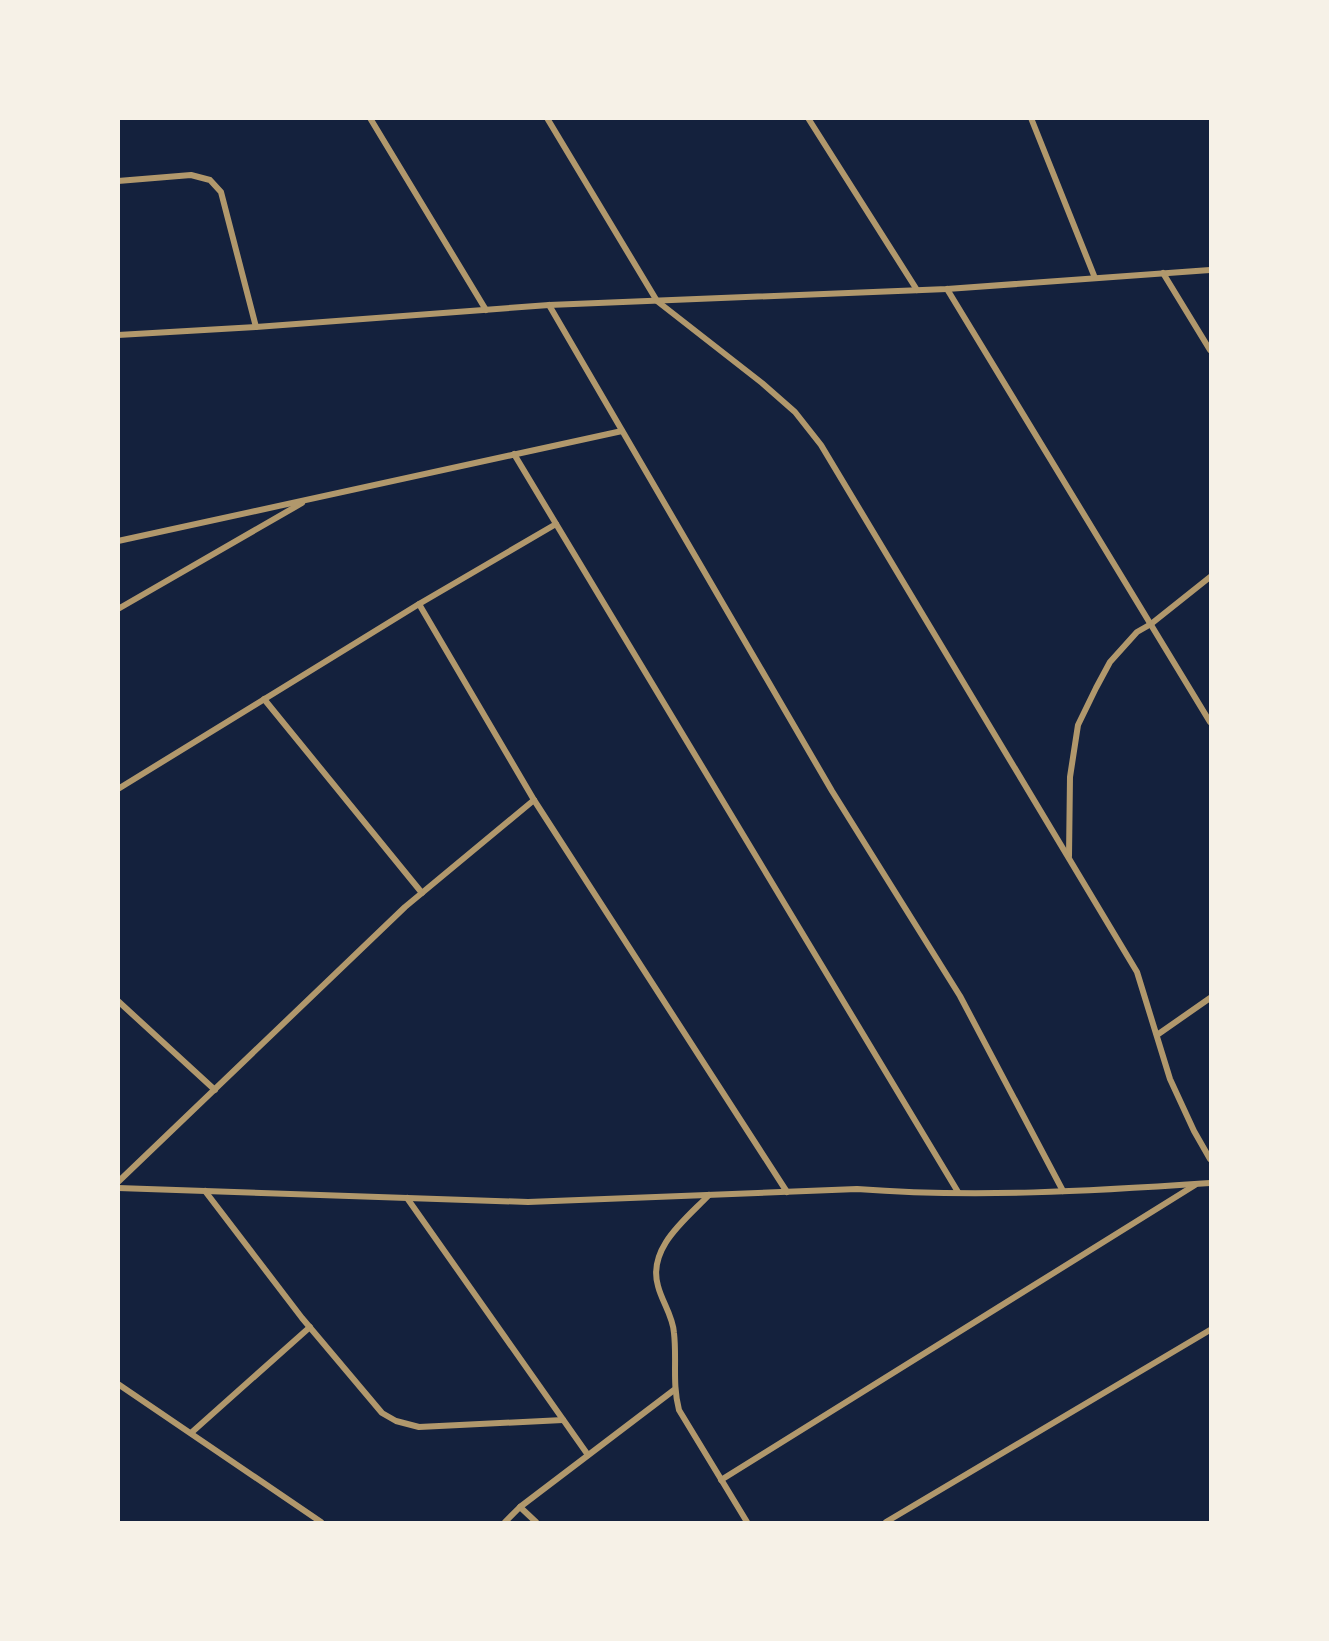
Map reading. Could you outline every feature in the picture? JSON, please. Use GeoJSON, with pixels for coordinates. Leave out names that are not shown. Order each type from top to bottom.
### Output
{"type":"FeatureCollection","features":[{"type":"Feature","properties":{"kind":"street"},"geometry":{"type":"LineString","coordinates":[[370,118],[486,310]]}},
{"type":"Feature","properties":{"kind":"street"},"geometry":{"type":"LineString","coordinates":[[548,118],[657,301],[762,383],[795,412],[821,445],[1137,972],[1170,1079],[1210,1160]]}},
{"type":"Feature","properties":{"kind":"street"},"geometry":{"type":"LineString","coordinates":[[808,118],[917,290]]}},
{"type":"Feature","properties":{"kind":"street"},"geometry":{"type":"LineString","coordinates":[[1031,118],[1095,278]]}},
{"type":"Feature","properties":{"kind":"street"},"geometry":{"type":"LineString","coordinates":[[118,181],[191,175],[210,180],[221,192],[256,327]]}},
{"type":"Feature","properties":{"kind":"street"},"geometry":{"type":"LineString","coordinates":[[118,335],[549,305],[947,289],[1210,270]]}},
{"type":"Feature","properties":{"kind":"street"},"geometry":{"type":"LineString","coordinates":[[1163,273],[1210,350]]}},
{"type":"Feature","properties":{"kind":"street"},"geometry":{"type":"LineString","coordinates":[[947,289],[1210,722]]}},
{"type":"Feature","properties":{"kind":"street"},"geometry":{"type":"LineString","coordinates":[[549,305],[832,791],[960,996],[1063,1191]]}},
{"type":"Feature","properties":{"kind":"street"},"geometry":{"type":"LineString","coordinates":[[118,541],[621,431]]}},
{"type":"Feature","properties":{"kind":"street"},"geometry":{"type":"LineString","coordinates":[[514,454],[958,1192]]}},
{"type":"Feature","properties":{"kind":"street"},"geometry":{"type":"LineString","coordinates":[[118,609],[308,500]]}},
{"type":"Feature","properties":{"kind":"street"},"geometry":{"type":"LineString","coordinates":[[118,789],[420,604],[556,524]]}},
{"type":"Feature","properties":{"kind":"street"},"geometry":{"type":"LineString","coordinates":[[1069,857],[1070,777],[1078,725],[1110,662],[1137,632],[1151,624],[1210,577]]}},
{"type":"Feature","properties":{"kind":"street"},"geometry":{"type":"LineString","coordinates":[[420,604],[534,800],[787,1192]]}},
{"type":"Feature","properties":{"kind":"street"},"geometry":{"type":"LineString","coordinates":[[264,699],[422,893]]}},
{"type":"Feature","properties":{"kind":"street"},"geometry":{"type":"LineString","coordinates":[[118,1182],[422,893],[534,800]]}},
{"type":"Feature","properties":{"kind":"street"},"geometry":{"type":"LineString","coordinates":[[1157,1035],[1210,998]]}},
{"type":"Feature","properties":{"kind":"street"},"geometry":{"type":"LineString","coordinates":[[118,1001],[214,1090]]}},
{"type":"Feature","properties":{"kind":"street"},"geometry":{"type":"LineString","coordinates":[[118,1188],[528,1202],[857,1189],[906,1193],[1063,1191],[1210,1183]]}},
{"type":"Feature","properties":{"kind":"street"},"geometry":{"type":"LineString","coordinates":[[722,1480],[1195,1184]]}},
{"type":"Feature","properties":{"kind":"street"},"geometry":{"type":"LineString","coordinates":[[205,1191],[310,1326],[382,1413],[396,1421],[418,1427],[563,1420]]}},
{"type":"Feature","properties":{"kind":"street"},"geometry":{"type":"LineString","coordinates":[[709,1195],[673,1232],[659,1252],[656,1268],[657,1285],[671,1316],[674,1331],[674,1390],[679,1410],[747,1522]]}},
{"type":"Feature","properties":{"kind":"street"},"geometry":{"type":"LineString","coordinates":[[407,1198],[588,1455]]}},
{"type":"Feature","properties":{"kind":"street"},"geometry":{"type":"LineString","coordinates":[[191,1433],[310,1326]]}},
{"type":"Feature","properties":{"kind":"street"},"geometry":{"type":"LineString","coordinates":[[886,1522],[1210,1330]]}},
{"type":"Feature","properties":{"kind":"street"},"geometry":{"type":"LineString","coordinates":[[118,1384],[321,1522]]}},
{"type":"Feature","properties":{"kind":"street"},"geometry":{"type":"LineString","coordinates":[[505,1522],[520,1507],[674,1390]]}},
{"type":"Feature","properties":{"kind":"street"},"geometry":{"type":"LineString","coordinates":[[520,1507],[536,1522]]}}]}
